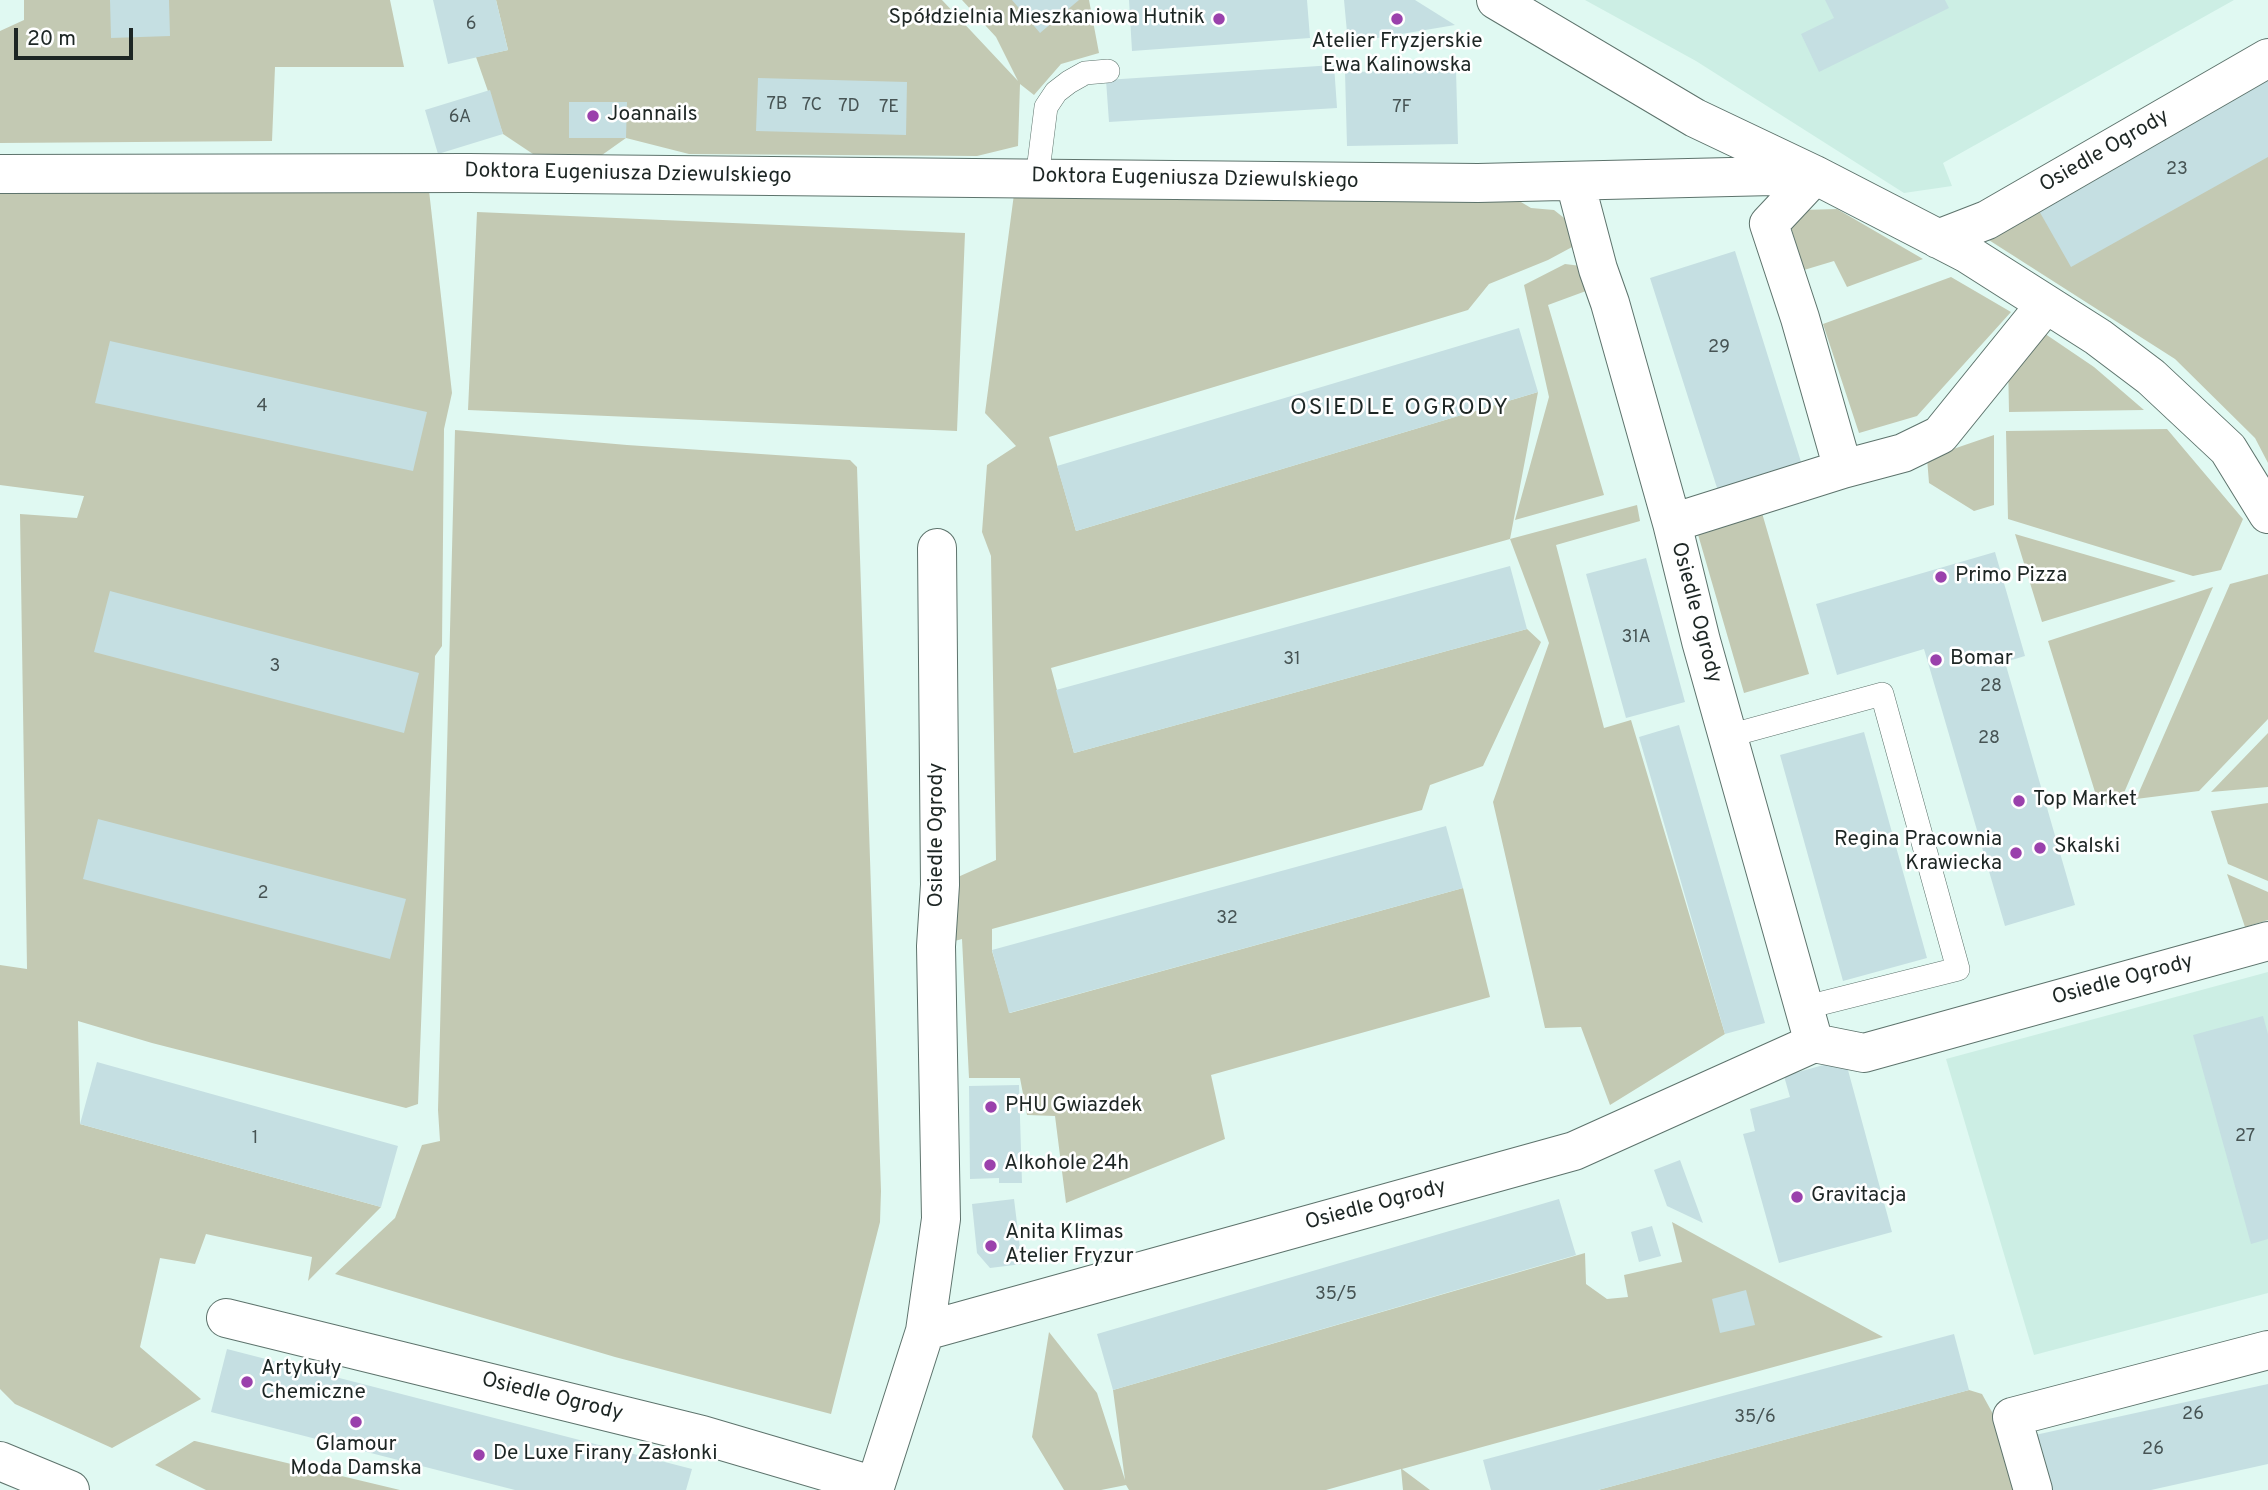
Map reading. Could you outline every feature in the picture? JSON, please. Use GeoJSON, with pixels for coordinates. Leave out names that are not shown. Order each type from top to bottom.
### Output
{"type":"FeatureCollection","features":[{"type":"Feature","properties":{"kind":"street"},"geometry":{"type":"LineString","coordinates":[[1496,0],[1695,118],[1815,175],[1769,224],[1800,318],[1843,469]]}},
{"type":"Feature","properties":{"kind":"street","name":"Osiedle Ogrody"},"geometry":{"type":"LineString","coordinates":[[1938,239],[1987,220],[2268,58]]}},
{"type":"Feature","properties":{"kind":"street","name":"Doktora Eugeniusza Dziewulskiego"},"geometry":{"type":"LineString","coordinates":[[0,174],[427,173],[1575,182],[1815,175],[1966,253],[2098,337],[2151,377],[2228,449],[2268,513]]}},
{"type":"Feature","properties":{"kind":"street","name":"Osiedle Ogrody"},"geometry":{"type":"LineString","coordinates":[[1575,182],[1672,523],[1701,641],[1809,1026],[1864,1053],[2268,941]]}},
{"type":"Feature","properties":{"kind":"street"},"geometry":{"type":"LineString","coordinates":[[1672,523],[1903,453],[1940,435],[2046,304]]}},
{"type":"Feature","properties":{"kind":"street","name":"Osiedle Ogrody"},"geometry":{"type":"LineString","coordinates":[[226,1318],[702,1435],[875,1488],[925,1331],[941,1219],[936,946],[940,885],[937,548]]}},
{"type":"Feature","properties":{"kind":"street","name":"Osiedle Ogrody"},"geometry":{"type":"LineString","coordinates":[[925,1331],[1574,1152],[1809,1026]]}},
{"type":"Feature","properties":{"kind":"street"},"geometry":{"type":"LineString","coordinates":[[2033,1490],[2011,1417],[2268,1350]]}},
{"type":"Feature","properties":{"kind":"street"},"geometry":{"type":"LineString","coordinates":[[0,1461],[70,1490]]}},
{"type":"Feature","properties":{"kind":"lane"},"geometry":{"type":"LineString","coordinates":[[1037,179],[1046,107],[1056,92],[1069,82],[1085,73],[1108,71]]}},
{"type":"Feature","properties":{"kind":"lane"},"geometry":{"type":"LineString","coordinates":[[1728,736],[1882,694],[1958,969],[1809,1026]]}},
{"type":"Feature","properties":{"kind":"shaded area"},"geometry":{"type":"Polygon","coordinates":[[[24,0],[390,0],[404,67],[275,67],[272,141],[0,143],[0,31],[24,20],[24,0]]]}},
{"type":"Feature","properties":{"kind":"shaded area"},"geometry":{"type":"Polygon","coordinates":[[[496,0],[942,0],[1018,81],[996,37],[962,0],[1089,0],[1099,53],[1061,64],[1034,95],[1020,84],[1018,146],[977,156],[689,154],[626,138],[602,155],[533,154],[503,134],[476,57],[508,50],[496,0]]]}},
{"type":"Feature","properties":{"kind":"shaded area"},"geometry":{"type":"Polygon","coordinates":[[[1585,0],[2234,0],[1943,163],[1952,186],[1904,193],[1696,61],[1585,0]]]}},
{"type":"Feature","properties":{"kind":"shaded area"},"geometry":{"type":"Polygon","coordinates":[[[2268,58],[2268,463],[2255,438],[2175,359],[1970,228],[2268,58]]]}},
{"type":"Feature","properties":{"kind":"shaded area"},"geometry":{"type":"Polygon","coordinates":[[[427,173],[452,393],[444,429],[442,646],[435,656],[418,1104],[406,1108],[152,1043],[78,1021],[80,1124],[381,1207],[308,1281],[312,1257],[206,1234],[195,1264],[160,1258],[140,1347],[201,1399],[112,1448],[15,1404],[0,1389],[0,965],[27,969],[20,514],[77,518],[84,496],[0,485],[0,174],[427,173]]]}},
{"type":"Feature","properties":{"kind":"shaded area"},"geometry":{"type":"Polygon","coordinates":[[[1016,179],[1489,183],[1531,208],[1554,210],[1573,225],[1574,246],[1548,260],[1489,284],[1468,310],[1049,437],[1076,531],[1538,392],[1510,539],[1051,668],[1074,753],[1527,629],[1541,642],[1483,766],[1430,785],[1422,810],[992,929],[992,951],[1010,1013],[1463,888],[1490,997],[1211,1075],[1225,1139],[1066,1203],[1055,1116],[1027,1115],[1020,1078],[969,1078],[962,939],[936,946],[940,885],[996,860],[991,556],[982,532],[987,465],[1016,446],[985,413],[1016,179]]]}},
{"type":"Feature","properties":{"kind":"shaded area"},"geometry":{"type":"Polygon","coordinates":[[[1837,209],[1923,259],[1847,287],[1834,261],[1804,270],[1790,224],[1802,210],[1837,209]]]}},
{"type":"Feature","properties":{"kind":"shaded area"},"geometry":{"type":"Polygon","coordinates":[[[477,212],[965,233],[957,431],[468,410],[477,212]]]}},
{"type":"Feature","properties":{"kind":"shaded area"},"geometry":{"type":"Polygon","coordinates":[[[1565,264],[1581,266],[1586,291],[1548,305],[1604,495],[1515,520],[1549,397],[1524,285],[1565,264]]]}},
{"type":"Feature","properties":{"kind":"shaded area"},"geometry":{"type":"Polygon","coordinates":[[[1951,277],[2011,312],[1917,416],[1859,433],[1823,324],[1951,277]]]}},
{"type":"Feature","properties":{"kind":"shaded area"},"geometry":{"type":"Polygon","coordinates":[[[2035,327],[2094,367],[2144,410],[2009,412],[2008,360],[2035,327]]]}},
{"type":"Feature","properties":{"kind":"shaded area"},"geometry":{"type":"Polygon","coordinates":[[[2167,429],[2243,519],[2221,570],[2193,576],[2008,519],[2006,431],[2167,429]]]}},
{"type":"Feature","properties":{"kind":"shaded area"},"geometry":{"type":"Polygon","coordinates":[[[455,430],[850,460],[857,467],[881,1191],[880,1222],[831,1414],[615,1357],[335,1274],[395,1218],[422,1145],[440,1141],[438,1110],[455,430]]]}},
{"type":"Feature","properties":{"kind":"shaded area"},"geometry":{"type":"Polygon","coordinates":[[[1994,435],[1994,505],[1974,511],[1929,483],[1927,458],[1994,435]]]}},
{"type":"Feature","properties":{"kind":"shaded area"},"geometry":{"type":"Polygon","coordinates":[[[1637,505],[1640,521],[1556,545],[1604,728],[1631,720],[1725,1034],[1610,1105],[1581,1027],[1545,1028],[1493,802],[1549,643],[1510,539],[1637,505]]]}},
{"type":"Feature","properties":{"kind":"shaded area"},"geometry":{"type":"Polygon","coordinates":[[[1762,513],[1809,674],[1744,693],[1697,531],[1762,513]]]}},
{"type":"Feature","properties":{"kind":"shaded area"},"geometry":{"type":"Polygon","coordinates":[[[2015,534],[2176,581],[2042,622],[2015,534]]]}},
{"type":"Feature","properties":{"kind":"shaded area"},"geometry":{"type":"Polygon","coordinates":[[[2268,574],[2268,719],[2199,791],[2136,799],[2230,584],[2268,574]]]}},
{"type":"Feature","properties":{"kind":"shaded area"},"geometry":{"type":"Polygon","coordinates":[[[2213,587],[2120,802],[2107,804],[2095,792],[2048,641],[2213,587]]]}},
{"type":"Feature","properties":{"kind":"shaded area"},"geometry":{"type":"Polygon","coordinates":[[[2268,733],[2268,787],[2211,792],[2268,733]]]}},
{"type":"Feature","properties":{"kind":"shaded area"},"geometry":{"type":"Polygon","coordinates":[[[2268,803],[2268,881],[2228,864],[2211,811],[2268,803]]]}},
{"type":"Feature","properties":{"kind":"shaded area"},"geometry":{"type":"Polygon","coordinates":[[[2227,874],[2268,892],[2268,920],[2245,927],[2227,874]]]}},
{"type":"Feature","properties":{"kind":"shaded area"},"geometry":{"type":"Polygon","coordinates":[[[2268,972],[2268,1293],[2034,1355],[1946,1059],[2268,972]]]}},
{"type":"Feature","properties":{"kind":"shaded area"},"geometry":{"type":"Polygon","coordinates":[[[1672,1222],[1883,1337],[1402,1469],[1430,1490],[1403,1490],[1401,1469],[1326,1490],[1129,1490],[1126,1485],[1101,1490],[1064,1490],[1032,1437],[1049,1332],[1097,1393],[1125,1480],[1113,1390],[1585,1253],[1586,1284],[1607,1299],[1628,1297],[1624,1275],[1682,1262],[1672,1222]]]}},
{"type":"Feature","properties":{"kind":"shaded area"},"geometry":{"type":"Polygon","coordinates":[[[1969,1390],[1982,1394],[1998,1423],[2018,1490],[1598,1490],[1969,1390]]]}},
{"type":"Feature","properties":{"kind":"shaded area"},"geometry":{"type":"Polygon","coordinates":[[[194,1441],[400,1490],[206,1490],[155,1465],[194,1441]]]}},
{"type":"Feature","properties":{"kind":"building"},"geometry":{"type":"Polygon","coordinates":[[[110,0],[169,0],[170,36],[111,38],[110,0]]]}},
{"type":"Feature","properties":{"kind":"building"},"geometry":{"type":"Polygon","coordinates":[[[433,0],[496,0],[508,50],[448,64],[433,0]]]}},
{"type":"Feature","properties":{"kind":"building"},"geometry":{"type":"Polygon","coordinates":[[[1012,0],[1079,0],[1040,33],[1012,0]]]}},
{"type":"Feature","properties":{"kind":"building","name":"Spółdzielnia Mieszkaniowa Hutnik"},"geometry":{"type":"Polygon","coordinates":[[[1129,0],[1307,0],[1310,38],[1132,51],[1129,0]]]}},
{"type":"Feature","properties":{"kind":"building"},"geometry":{"type":"Polygon","coordinates":[[[1344,0],[1415,0],[1455,25],[1348,43],[1344,0]]]}},
{"type":"Feature","properties":{"kind":"building"},"geometry":{"type":"Polygon","coordinates":[[[1825,0],[1945,0],[1949,8],[1819,72],[1801,34],[1834,18],[1825,0]]]}},
{"type":"Feature","properties":{"kind":"building"},"geometry":{"type":"Polygon","coordinates":[[[1334,65],[1337,108],[1109,122],[1106,80],[1334,65]]]}},
{"type":"Feature","properties":{"kind":"building"},"geometry":{"type":"Polygon","coordinates":[[[1456,70],[1458,144],[1347,146],[1345,72],[1456,70]]]}},
{"type":"Feature","properties":{"kind":"building"},"geometry":{"type":"Polygon","coordinates":[[[758,78],[907,82],[906,135],[756,131],[758,78]]]}},
{"type":"Feature","properties":{"kind":"building"},"geometry":{"type":"Polygon","coordinates":[[[2268,80],[2268,157],[2071,267],[2038,209],[2268,80]]]}},
{"type":"Feature","properties":{"kind":"building"},"geometry":{"type":"Polygon","coordinates":[[[490,90],[503,134],[438,154],[425,110],[490,90]]]}},
{"type":"Feature","properties":{"kind":"building"},"geometry":{"type":"Polygon","coordinates":[[[569,102],[627,102],[626,138],[569,138],[569,102]]]}},
{"type":"Feature","properties":{"kind":"building"},"geometry":{"type":"Polygon","coordinates":[[[1735,251],[1802,465],[1718,491],[1650,278],[1735,251]]]}},
{"type":"Feature","properties":{"kind":"building"},"geometry":{"type":"Polygon","coordinates":[[[1519,328],[1538,392],[1076,531],[1057,466],[1519,328]]]}},
{"type":"Feature","properties":{"kind":"building"},"geometry":{"type":"Polygon","coordinates":[[[110,341],[427,412],[413,471],[95,403],[110,341]]]}},
{"type":"Feature","properties":{"kind":"building"},"geometry":{"type":"Polygon","coordinates":[[[1995,552],[2025,656],[2005,662],[2075,905],[2005,926],[1924,649],[1837,675],[1816,604],[1995,552]]]}},
{"type":"Feature","properties":{"kind":"building"},"geometry":{"type":"Polygon","coordinates":[[[1646,558],[1685,702],[1626,718],[1586,574],[1646,558]]]}},
{"type":"Feature","properties":{"kind":"building"},"geometry":{"type":"Polygon","coordinates":[[[1510,566],[1527,629],[1074,753],[1056,690],[1510,566]]]}},
{"type":"Feature","properties":{"kind":"building"},"geometry":{"type":"Polygon","coordinates":[[[110,591],[419,673],[404,733],[94,652],[110,591]]]}},
{"type":"Feature","properties":{"kind":"building"},"geometry":{"type":"Polygon","coordinates":[[[1679,725],[1765,1023],[1725,1034],[1639,737],[1679,725]]]}},
{"type":"Feature","properties":{"kind":"building"},"geometry":{"type":"Polygon","coordinates":[[[1864,732],[1927,958],[1843,981],[1780,755],[1864,732]]]}},
{"type":"Feature","properties":{"kind":"building"},"geometry":{"type":"Polygon","coordinates":[[[98,819],[406,899],[390,959],[83,879],[98,819]]]}},
{"type":"Feature","properties":{"kind":"building"},"geometry":{"type":"Polygon","coordinates":[[[1446,826],[1463,888],[1009,1013],[992,950],[1446,826]]]}},
{"type":"Feature","properties":{"kind":"building"},"geometry":{"type":"Polygon","coordinates":[[[2263,1016],[2268,1034],[2268,1239],[2251,1244],[2193,1035],[2263,1016]]]}},
{"type":"Feature","properties":{"kind":"building"},"geometry":{"type":"Polygon","coordinates":[[[1845,1059],[1892,1232],[1779,1263],[1743,1134],[1755,1131],[1750,1109],[1790,1097],[1784,1076],[1845,1059]]]}},
{"type":"Feature","properties":{"kind":"building"},"geometry":{"type":"Polygon","coordinates":[[[97,1062],[398,1146],[381,1207],[80,1124],[97,1062]]]}},
{"type":"Feature","properties":{"kind":"building"},"geometry":{"type":"Polygon","coordinates":[[[1019,1085],[1022,1183],[999,1183],[999,1178],[970,1179],[969,1086],[1019,1085]]]}},
{"type":"Feature","properties":{"kind":"building"},"geometry":{"type":"Polygon","coordinates":[[[1680,1160],[1703,1223],[1667,1206],[1654,1170],[1680,1160]]]}},
{"type":"Feature","properties":{"kind":"building"},"geometry":{"type":"Polygon","coordinates":[[[1014,1199],[1022,1264],[990,1268],[977,1253],[972,1204],[1014,1199]]]}},
{"type":"Feature","properties":{"kind":"building"},"geometry":{"type":"Polygon","coordinates":[[[1559,1199],[1576,1255],[1113,1390],[1097,1334],[1559,1199]]]}},
{"type":"Feature","properties":{"kind":"building"},"geometry":{"type":"Polygon","coordinates":[[[1652,1226],[1661,1256],[1639,1262],[1631,1232],[1652,1226]]]}},
{"type":"Feature","properties":{"kind":"building"},"geometry":{"type":"Polygon","coordinates":[[[1746,1290],[1755,1325],[1720,1333],[1712,1299],[1746,1290]]]}},
{"type":"Feature","properties":{"kind":"building"},"geometry":{"type":"Polygon","coordinates":[[[1954,1334],[1969,1390],[1598,1490],[1491,1490],[1483,1460],[1954,1334]]]}},
{"type":"Feature","properties":{"kind":"building"},"geometry":{"type":"Polygon","coordinates":[[[227,1349],[692,1469],[686,1490],[515,1490],[211,1412],[227,1349]]]}},
{"type":"Feature","properties":{"kind":"building"},"geometry":{"type":"Polygon","coordinates":[[[2268,1384],[2268,1464],[2151,1490],[2048,1490],[2035,1435],[2268,1384]]]}},
{"type":"Feature","properties":{"kind":"place","name":"Spółdzielnia Mieszkaniowa Hutnik"},"geometry":{"type":"Point","coordinates":[1219,19]}},
{"type":"Feature","properties":{"kind":"place","name":"Atelier Fryzjerskie Ewa Kalinowska"},"geometry":{"type":"Point","coordinates":[1397,19]}},
{"type":"Feature","properties":{"kind":"place","name":"Joannails"},"geometry":{"type":"Point","coordinates":[593,116]}},
{"type":"Feature","properties":{"kind":"place","name":"Primo Pizza"},"geometry":{"type":"Point","coordinates":[1941,577]}},
{"type":"Feature","properties":{"kind":"place","name":"Bomar"},"geometry":{"type":"Point","coordinates":[1936,660]}},
{"type":"Feature","properties":{"kind":"place","name":"Top Market"},"geometry":{"type":"Point","coordinates":[2019,801]}},
{"type":"Feature","properties":{"kind":"place","name":"Skalski"},"geometry":{"type":"Point","coordinates":[2040,848]}},
{"type":"Feature","properties":{"kind":"place","name":"Regina Pracownia Krawiecka"},"geometry":{"type":"Point","coordinates":[2016,853]}},
{"type":"Feature","properties":{"kind":"place","name":"PHU Gwiazdek"},"geometry":{"type":"Point","coordinates":[991,1107]}},
{"type":"Feature","properties":{"kind":"place","name":"Alkohole 24h"},"geometry":{"type":"Point","coordinates":[990,1165]}},
{"type":"Feature","properties":{"kind":"place","name":"Gravitacja"},"geometry":{"type":"Point","coordinates":[1797,1197]}},
{"type":"Feature","properties":{"kind":"place","name":"Anita Klimas Atelier Fryzur"},"geometry":{"type":"Point","coordinates":[991,1246]}},
{"type":"Feature","properties":{"kind":"place","name":"Artykuły Chemiczne"},"geometry":{"type":"Point","coordinates":[247,1382]}},
{"type":"Feature","properties":{"kind":"place","name":"Glamour Moda Damska"},"geometry":{"type":"Point","coordinates":[356,1422]}},
{"type":"Feature","properties":{"kind":"place","name":"De Luxe Firany Zasłonki"},"geometry":{"type":"Point","coordinates":[479,1455]}},
{"type":"Feature","properties":{"kind":"district","name":"OSIEDLE OGRODY"},"geometry":{"type":"Point","coordinates":[1400,409]}}]}
